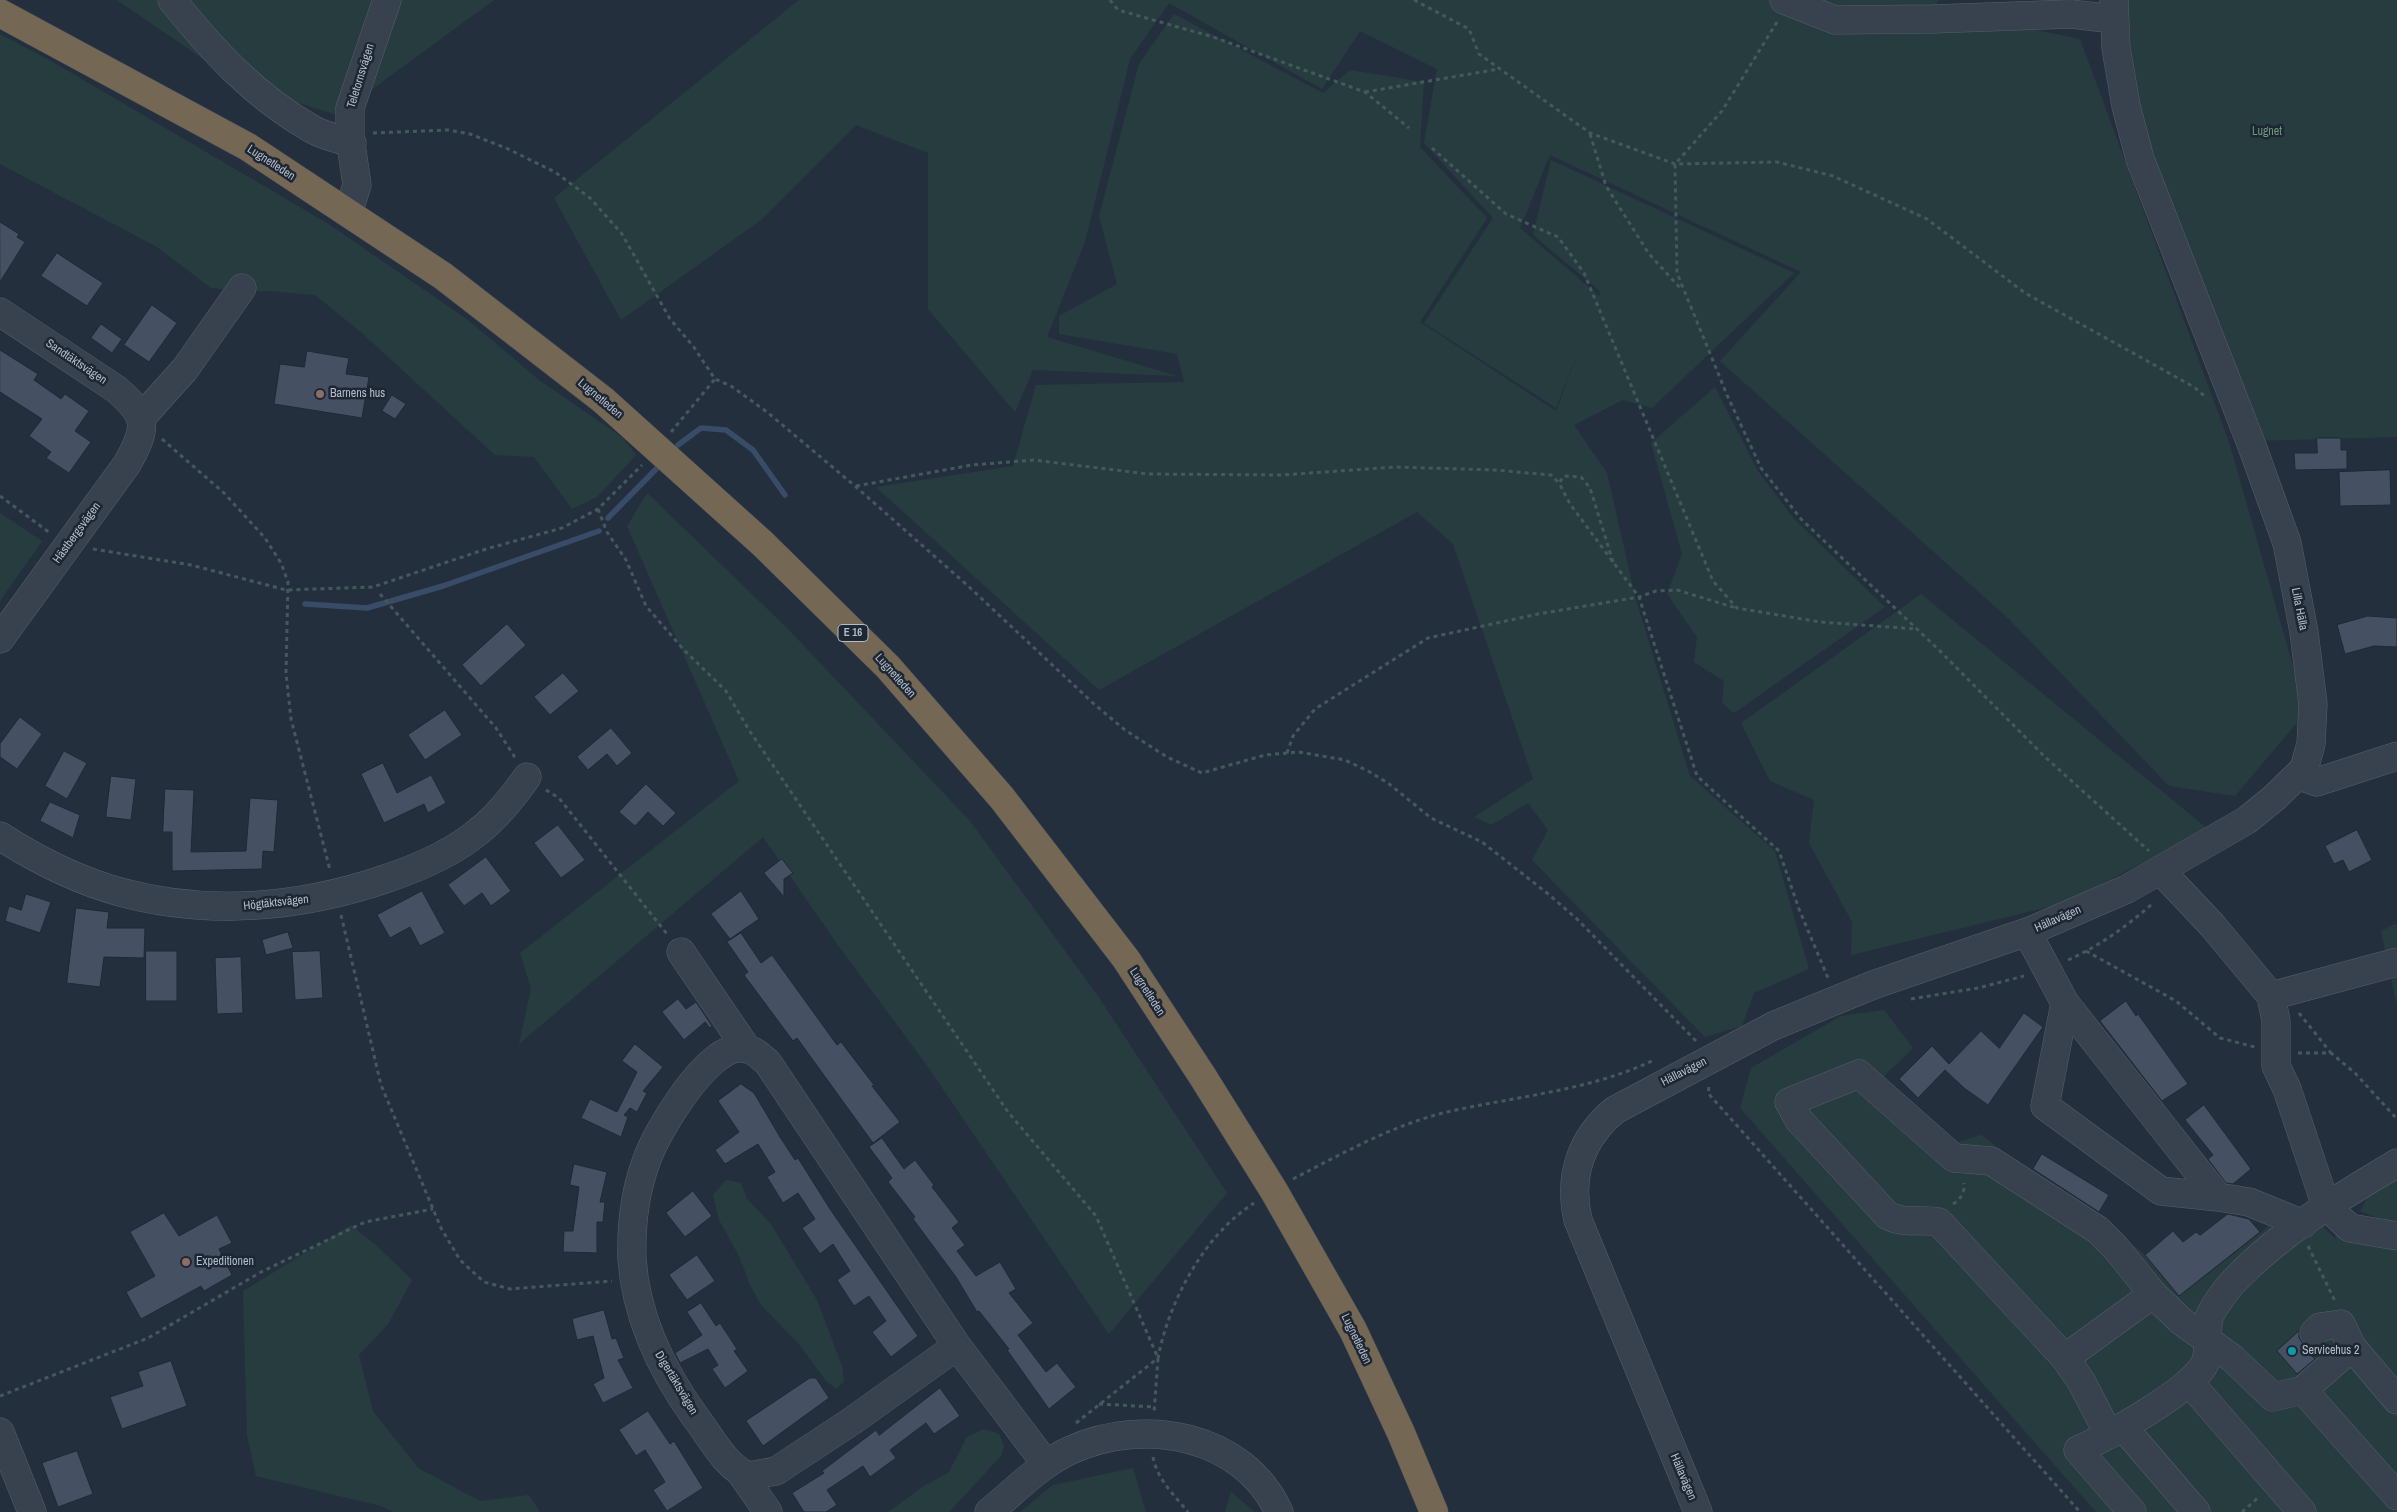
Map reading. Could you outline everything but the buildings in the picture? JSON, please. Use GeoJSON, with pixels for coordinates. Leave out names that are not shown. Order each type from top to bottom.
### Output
{"type":"FeatureCollection","features":[{"type":"Feature","properties":{"kind":"highway","name":"Lugnetleden"},"geometry":{"type":"LineString","coordinates":[[0,13],[248,147],[443,276],[603,400],[763,544],[888,667],[1002,798],[1126,959],[1254,1158],[1353,1330],[1401,1433],[1434,1512]]}},
{"type":"Feature","properties":{"kind":"street"},"geometry":{"type":"LineString","coordinates":[[172,0],[201,37],[244,81],[313,130],[351,140]]}},
{"type":"Feature","properties":{"kind":"street","name":"Teletornsvägen"},"geometry":{"type":"LineString","coordinates":[[348,213],[357,185],[351,140],[350,108],[387,0]]}},
{"type":"Feature","properties":{"kind":"street"},"geometry":{"type":"LineString","coordinates":[[1787,1],[1834,20],[1932,19],[2071,14],[2114,10]]}},
{"type":"Feature","properties":{"kind":"street","name":"Lilla Hälla"},"geometry":{"type":"LineString","coordinates":[[2114,10],[2126,106],[2140,159],[2252,446],[2287,543],[2307,656],[2313,704],[2311,744],[2304,769],[2300,776]]}},
{"type":"Feature","properties":{"kind":"street"},"geometry":{"type":"LineString","coordinates":[[141,420],[185,369],[242,288]]}},
{"type":"Feature","properties":{"kind":"street","name":"Sandtäktsvägen"},"geometry":{"type":"LineString","coordinates":[[0,312],[116,389],[129,400],[141,420]]}},
{"type":"Feature","properties":{"kind":"street","name":"Hästbergsvägen"},"geometry":{"type":"LineString","coordinates":[[0,639],[127,464],[140,441],[141,420]]}},
{"type":"Feature","properties":{"kind":"street"},"geometry":{"type":"LineString","coordinates":[[2300,776],[2317,782],[2397,756]]}},
{"type":"Feature","properties":{"kind":"street","name":"Hällavägen"},"geometry":{"type":"LineString","coordinates":[[1698,1512],[1578,1220],[1573,1200],[1577,1166],[1592,1134],[1600,1122],[1615,1110],[1773,1026],[1873,985],[2027,932],[2127,889],[2246,820],[2300,776]]}},
{"type":"Feature","properties":{"kind":"street","name":"Högtäktsvägen"},"geometry":{"type":"LineString","coordinates":[[0,836],[64,872],[120,892],[160,900],[244,907],[280,905],[336,894],[401,874],[439,857],[461,845],[490,821],[510,801],[527,777]]}},
{"type":"Feature","properties":{"kind":"street"},"geometry":{"type":"LineString","coordinates":[[2163,869],[2271,996],[2276,1021],[2276,1066],[2287,1089],[2326,1206],[2350,1228],[2397,1236]]}},
{"type":"Feature","properties":{"kind":"street"},"geometry":{"type":"LineString","coordinates":[[2027,932],[2065,1003],[2218,1197]]}},
{"type":"Feature","properties":{"kind":"street"},"geometry":{"type":"LineString","coordinates":[[681,952],[747,1049],[755,1052],[768,1062],[957,1346],[1046,1464]]}},
{"type":"Feature","properties":{"kind":"street"},"geometry":{"type":"LineString","coordinates":[[2271,996],[2376,966],[2397,962]]}},
{"type":"Feature","properties":{"kind":"street"},"geometry":{"type":"LineString","coordinates":[[2065,1003],[2045,1106],[2161,1191],[2249,1202],[2300,1226]]}},
{"type":"Feature","properties":{"kind":"street","name":"Digertäktsvägen"},"geometry":{"type":"LineString","coordinates":[[747,1049],[737,1048],[725,1052],[709,1065],[674,1107],[658,1134],[646,1162],[637,1193],[633,1225],[632,1259],[647,1329],[662,1364],[684,1402],[729,1462],[741,1473],[768,1512]]}},
{"type":"Feature","properties":{"kind":"street"},"geometry":{"type":"LineString","coordinates":[[2196,1512],[2117,1431],[2065,1358],[1939,1222],[1921,1219],[1897,1221],[1887,1216],[1799,1120],[1789,1102],[1859,1074],[1954,1158],[1991,1161],[2098,1230],[2116,1247],[2153,1294],[2181,1321],[2232,1358],[2273,1397],[2303,1390],[2346,1335]]}},
{"type":"Feature","properties":{"kind":"street"},"geometry":{"type":"LineString","coordinates":[[2132,1512],[2078,1450],[2117,1431],[2189,1382],[2205,1363],[2209,1317],[2234,1281],[2326,1206],[2397,1163]]}},
{"type":"Feature","properties":{"kind":"street"},"geometry":{"type":"LineString","coordinates":[[2065,1358],[2153,1294]]}},
{"type":"Feature","properties":{"kind":"street"},"geometry":{"type":"LineString","coordinates":[[2314,1332],[2320,1327],[2346,1335],[2397,1400]]}},
{"type":"Feature","properties":{"kind":"street"},"geometry":{"type":"LineString","coordinates":[[741,1473],[752,1476],[776,1471],[845,1426],[957,1346]]}},
{"type":"Feature","properties":{"kind":"street"},"geometry":{"type":"LineString","coordinates":[[2189,1382],[2302,1512]]}},
{"type":"Feature","properties":{"kind":"street"},"geometry":{"type":"LineString","coordinates":[[2303,1390],[2397,1496]]}},
{"type":"Feature","properties":{"kind":"street"},"geometry":{"type":"LineString","coordinates":[[989,1512],[1046,1464],[1070,1450],[1104,1438],[1137,1433],[1154,1420],[1177,1436],[1203,1444],[1234,1460],[1263,1485],[1279,1512]]}},
{"type":"Feature","properties":{"kind":"street"},"geometry":{"type":"LineString","coordinates":[[0,1432],[32,1512]]}},
{"type":"Feature","properties":{"kind":"path"},"geometry":{"type":"LineString","coordinates":[[1110,0],[1118,10],[1213,37],[1364,92],[1409,128]]}},
{"type":"Feature","properties":{"kind":"path"},"geometry":{"type":"LineString","coordinates":[[1414,0],[1469,29],[1479,54],[1590,133],[1675,164],[1776,162],[1833,176],[1927,219],[2025,293],[2194,387],[2208,399]]}},
{"type":"Feature","properties":{"kind":"path"},"geometry":{"type":"LineString","coordinates":[[1787,1],[1722,111],[1675,164],[1677,273],[1727,395],[1761,468],[1801,519],[1917,629],[2044,756],[2163,869]]}},
{"type":"Feature","properties":{"kind":"path"},"geometry":{"type":"LineString","coordinates":[[1364,92],[1500,68]]}},
{"type":"Feature","properties":{"kind":"path"},"geometry":{"type":"LineString","coordinates":[[351,140],[409,130],[448,130],[470,134],[506,148],[555,172],[590,198],[610,217],[622,234],[670,319],[693,346],[715,379],[730,386],[767,412],[855,486],[967,585],[1094,704],[1145,744],[1202,773],[1265,756],[1287,753],[1322,755],[1345,760],[1388,783],[1431,818],[1482,842],[1578,919],[1696,1041],[1688,1045]]}},
{"type":"Feature","properties":{"kind":"path"},"geometry":{"type":"LineString","coordinates":[[1590,133],[1606,186],[1649,254],[1684,292]]}},
{"type":"Feature","properties":{"kind":"path"},"geometry":{"type":"LineString","coordinates":[[1432,148],[1506,214],[1558,237],[1584,273],[1712,581],[1737,608]]}},
{"type":"Feature","properties":{"kind":"path"},"geometry":{"type":"LineString","coordinates":[[666,438],[715,379]]}},
{"type":"Feature","properties":{"kind":"path"},"geometry":{"type":"LineString","coordinates":[[141,420],[224,493],[265,538],[281,563],[288,582],[286,590],[288,608],[286,673],[291,719],[336,894],[381,1085],[440,1228],[460,1260],[484,1282],[510,1290],[635,1279]]}},
{"type":"Feature","properties":{"kind":"path"},"geometry":{"type":"LineString","coordinates":[[855,486],[972,465],[1034,460],[1147,474],[1282,475],[1395,467],[1495,470],[1551,475],[1559,482],[1570,504],[1639,597],[1697,776],[1779,851],[1799,909],[1837,1000]]}},
{"type":"Feature","properties":{"kind":"path"},"geometry":{"type":"LineString","coordinates":[[0,496],[54,536],[90,548],[191,565],[286,590],[373,587],[388,584],[486,549],[562,528],[598,508],[643,464]]}},
{"type":"Feature","properties":{"kind":"path"},"geometry":{"type":"LineString","coordinates":[[1559,482],[1564,476],[1581,477],[1590,488],[1614,562]]}},
{"type":"Feature","properties":{"kind":"path"},"geometry":{"type":"LineString","coordinates":[[598,508],[607,532],[626,560],[646,606],[683,649],[726,691],[749,730],[1008,1112],[1096,1216],[1158,1358]]}},
{"type":"Feature","properties":{"kind":"path"},"geometry":{"type":"LineString","coordinates":[[1287,753],[1293,736],[1315,709],[1428,638],[1538,614],[1639,597],[1656,591],[1677,590],[1737,608],[1820,622],[1917,629]]}},
{"type":"Feature","properties":{"kind":"path"},"geometry":{"type":"LineString","coordinates":[[380,594],[496,728],[527,777],[559,798],[681,952]]}},
{"type":"Feature","properties":{"kind":"path"},"geometry":{"type":"LineString","coordinates":[[2085,951],[2176,1001],[2220,1038],[2276,1052],[2332,1053]]}},
{"type":"Feature","properties":{"kind":"path"},"geometry":{"type":"LineString","coordinates":[[2271,996],[2290,1001],[2332,1053],[2355,1073],[2397,1119]]}},
{"type":"Feature","properties":{"kind":"path"},"geometry":{"type":"LineString","coordinates":[[1293,1179],[1389,1131],[1446,1112],[1580,1086],[1613,1076],[1663,1056]]}},
{"type":"Feature","properties":{"kind":"path"},"geometry":{"type":"LineString","coordinates":[[1710,1081],[1708,1093],[2080,1512]]}},
{"type":"Feature","properties":{"kind":"path"},"geometry":{"type":"LineString","coordinates":[[1921,1219],[1959,1200],[1965,1189],[1964,1172],[1959,1158]]}},
{"type":"Feature","properties":{"kind":"path"},"geometry":{"type":"LineString","coordinates":[[1188,1512],[1156,1471],[1152,1458],[1158,1358],[1162,1339],[1172,1312],[1208,1244],[1225,1225],[1256,1202]]}},
{"type":"Feature","properties":{"kind":"path"},"geometry":{"type":"LineString","coordinates":[[0,1396],[148,1338],[260,1272],[365,1222],[433,1209]]}},
{"type":"Feature","properties":{"kind":"path"},"geometry":{"type":"LineString","coordinates":[[2300,1226],[2338,1306],[2346,1335]]}},
{"type":"Feature","properties":{"kind":"path"},"geometry":{"type":"LineString","coordinates":[[1074,1424],[1158,1358]]}},
{"type":"Feature","properties":{"kind":"path"},"geometry":{"type":"LineString","coordinates":[[1098,1404],[1154,1420]]}},
{"type":"Feature","properties":{"kind":"green space"},"geometry":{"type":"Polygon","coordinates":[[[117,0],[494,0],[337,115],[241,85],[117,0]]]}},
{"type":"Feature","properties":{"kind":"green space"},"geometry":{"type":"Polygon","coordinates":[[[799,0],[1938,0],[1934,9],[2080,39],[2229,442],[2306,712],[2235,796],[2169,786],[2009,619],[1720,361],[1801,272],[1550,155],[1520,228],[1599,296],[1601,292],[1533,235],[1551,160],[1794,273],[1652,408],[1623,400],[1574,425],[1607,473],[1636,600],[1690,776],[1775,851],[1809,969],[1754,993],[1742,1026],[1705,1037],[1532,860],[1548,830],[1528,803],[1491,825],[1474,817],[1533,779],[1453,544],[1417,512],[1099,690],[876,487],[1013,466],[1036,385],[1184,382],[1177,354],[1059,334],[1059,316],[1117,284],[1099,216],[1139,64],[1174,14],[1323,93],[1350,70],[1424,82],[1420,147],[1487,218],[1420,322],[1556,411],[1583,339],[1556,408],[1424,323],[1493,218],[1424,143],[1437,69],[1360,31],[1322,89],[1169,3],[1130,59],[1085,242],[1047,337],[1177,376],[1033,370],[1015,412],[928,309],[928,153],[856,125],[761,220],[621,320],[554,198],[799,0]]]}},
{"type":"Feature","properties":{"kind":"green space","name":"Lugnet"},"geometry":{"type":"Polygon","coordinates":[[[2109,0],[2397,0],[2397,437],[2249,441],[2186,273],[2109,0]]]}},
{"type":"Feature","properties":{"kind":"green space"},"geometry":{"type":"Polygon","coordinates":[[[0,34],[51,61],[327,223],[468,320],[539,380],[623,438],[636,455],[597,497],[572,509],[534,457],[495,455],[362,333],[315,295],[269,291],[246,292],[211,288],[157,247],[0,164],[0,34]]]}},
{"type":"Feature","properties":{"kind":"green space"},"geometry":{"type":"Polygon","coordinates":[[[1715,387],[1758,471],[1794,519],[1885,607],[1734,713],[1722,703],[1724,681],[1694,662],[1697,637],[1667,594],[1682,554],[1651,443],[1715,387]]]}},
{"type":"Feature","properties":{"kind":"green space"},"geometry":{"type":"Polygon","coordinates":[[[647,493],[786,627],[970,821],[1098,996],[1227,1193],[1109,1334],[926,1064],[840,948],[763,837],[519,1044],[531,989],[520,953],[739,781],[627,526],[647,493]]]}},
{"type":"Feature","properties":{"kind":"green space"},"geometry":{"type":"Polygon","coordinates":[[[0,513],[42,541],[0,601],[0,513]]]}},
{"type":"Feature","properties":{"kind":"green space"},"geometry":{"type":"Polygon","coordinates":[[[1921,594],[2208,829],[2065,903],[1851,955],[1852,922],[1809,843],[1814,800],[1770,781],[1741,723],[1921,594]]]}},
{"type":"Feature","properties":{"kind":"green space"},"geometry":{"type":"Polygon","coordinates":[[[2397,923],[2397,1006],[2381,931],[2397,923]]]}},
{"type":"Feature","properties":{"kind":"green space"},"geometry":{"type":"Polygon","coordinates":[[[1884,1010],[1913,1048],[1882,1078],[1952,1144],[1981,1135],[2031,1173],[2114,1229],[2145,1255],[2179,1296],[2269,1226],[2282,1239],[2320,1223],[2336,1240],[2335,1235],[2397,1246],[2397,1512],[2096,1512],[1740,1108],[1751,1068],[1841,1016],[1884,1010]]]}},
{"type":"Feature","properties":{"kind":"green space"},"geometry":{"type":"Polygon","coordinates":[[[2397,1174],[2397,1225],[2360,1211],[2371,1191],[2397,1174]]]}},
{"type":"Feature","properties":{"kind":"green space"},"geometry":{"type":"Polygon","coordinates":[[[726,1180],[741,1183],[747,1199],[771,1224],[817,1300],[842,1366],[844,1381],[837,1389],[827,1382],[798,1343],[761,1305],[750,1285],[739,1256],[719,1220],[713,1195],[726,1180]]]}},
{"type":"Feature","properties":{"kind":"green space"},"geometry":{"type":"Polygon","coordinates":[[[351,1225],[378,1247],[412,1280],[388,1324],[359,1355],[373,1411],[418,1468],[480,1501],[529,1495],[540,1512],[393,1512],[381,1506],[256,1476],[247,1435],[243,1291],[351,1225]]]}},
{"type":"Feature","properties":{"kind":"green space"},"geometry":{"type":"Polygon","coordinates":[[[984,1429],[999,1434],[1004,1446],[1001,1456],[949,1512],[888,1512],[924,1486],[949,1472],[967,1437],[984,1429]]]}},
{"type":"Feature","properties":{"kind":"green space"},"geometry":{"type":"Polygon","coordinates":[[[1133,1468],[1146,1512],[1020,1512],[1053,1485],[1133,1468]]]}},
{"type":"Feature","properties":{"kind":"green space"},"geometry":{"type":"Polygon","coordinates":[[[1231,1492],[1255,1512],[1225,1512],[1231,1492]]]}},
{"type":"Feature","properties":{"kind":"waterway"},"geometry":{"type":"LineString","coordinates":[[678,445],[701,428],[726,430],[753,450],[785,495]]}},
{"type":"Feature","properties":{"kind":"waterway"},"geometry":{"type":"LineString","coordinates":[[608,518],[660,465]]}},
{"type":"Feature","properties":{"kind":"waterway"},"geometry":{"type":"LineString","coordinates":[[305,604],[367,608],[443,586],[599,531]]}},
{"type":"Feature","properties":{"kind":"place","name":"Barnens hus"},"geometry":{"type":"Point","coordinates":[320,394]}},
{"type":"Feature","properties":{"kind":"place","name":"Expeditionen"},"geometry":{"type":"Point","coordinates":[186,1262]}},
{"type":"Feature","properties":{"kind":"place","name":"Servicehus 2"},"geometry":{"type":"Point","coordinates":[2292,1351]}}]}
